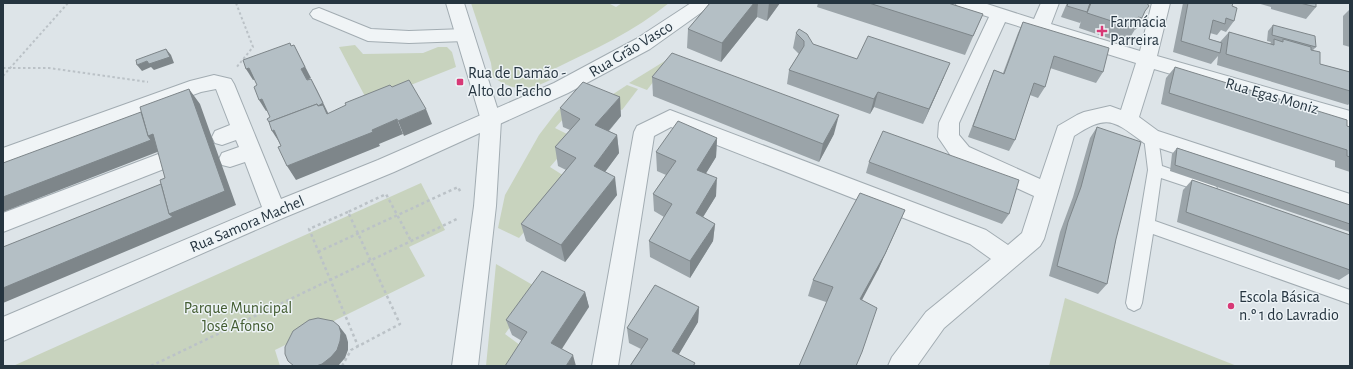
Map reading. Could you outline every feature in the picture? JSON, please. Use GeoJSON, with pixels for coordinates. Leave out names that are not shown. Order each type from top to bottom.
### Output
{"type":"FeatureCollection","features":[{"type":"Feature","properties":{"kind":"street"},"geometry":{"type":"LineString","coordinates":[[455,3],[491,120],[478,209],[465,366]]}},
{"type":"Feature","properties":{"kind":"street","name":"Rua Grão Vasco"},"geometry":{"type":"LineString","coordinates":[[491,120],[591,73],[643,44],[703,3]]}},
{"type":"Feature","properties":{"kind":"street","name":"Rua Egas Moniz"},"geometry":{"type":"LineString","coordinates":[[964,3],[1147,60],[1350,119]]}},
{"type":"Feature","properties":{"kind":"street"},"geometry":{"type":"LineString","coordinates":[[1040,27],[1050,3]]}},
{"type":"Feature","properties":{"kind":"street"},"geometry":{"type":"LineString","coordinates":[[1128,120],[1147,60],[1162,3]]}},
{"type":"Feature","properties":{"kind":"street"},"geometry":{"type":"LineString","coordinates":[[319,14],[368,35],[409,37],[465,35]]}},
{"type":"Feature","properties":{"kind":"street"},"geometry":{"type":"LineString","coordinates":[[999,14],[949,123],[948,137],[961,153],[1046,191]]}},
{"type":"Feature","properties":{"kind":"street"},"geometry":{"type":"LineString","coordinates":[[3,157],[196,86],[214,82],[224,84],[275,211]]}},
{"type":"Feature","properties":{"kind":"street"},"geometry":{"type":"LineString","coordinates":[[901,366],[935,320],[1010,259],[1032,239],[1066,132],[1084,120],[1110,114],[1128,120],[1151,137],[1350,203]]}},
{"type":"Feature","properties":{"kind":"street"},"geometry":{"type":"LineString","coordinates":[[605,366],[644,132],[670,118],[978,237],[1010,259]]}},
{"type":"Feature","properties":{"kind":"street","name":"Rua Samora Machel"},"geometry":{"type":"LineString","coordinates":[[3,329],[275,211],[386,166],[491,120]]}},
{"type":"Feature","properties":{"kind":"street"},"geometry":{"type":"LineString","coordinates":[[222,137],[242,129]]}},
{"type":"Feature","properties":{"kind":"street"},"geometry":{"type":"LineString","coordinates":[[230,159],[251,151]]}},
{"type":"Feature","properties":{"kind":"street"},"geometry":{"type":"LineString","coordinates":[[3,223],[161,161]]}},
{"type":"Feature","properties":{"kind":"lane"},"geometry":{"type":"LineString","coordinates":[[1134,303],[1155,170],[1151,137]]}},
{"type":"Feature","properties":{"kind":"lane"},"geometry":{"type":"LineString","coordinates":[[1155,170],[1222,193]]}},
{"type":"Feature","properties":{"kind":"lane"},"geometry":{"type":"LineString","coordinates":[[1146,225],[1350,297]]}},
{"type":"Feature","properties":{"kind":"path"},"geometry":{"type":"LineString","coordinates":[[3,76],[68,3]]}},
{"type":"Feature","properties":{"kind":"path"},"geometry":{"type":"LineString","coordinates":[[224,84],[253,47],[236,3]]}},
{"type":"Feature","properties":{"kind":"path"},"geometry":{"type":"LineString","coordinates":[[3,68],[48,68],[150,82]]}},
{"type":"Feature","properties":{"kind":"path"},"geometry":{"type":"LineString","coordinates":[[151,366],[478,209],[458,187],[318,252]]}},
{"type":"Feature","properties":{"kind":"path"},"geometry":{"type":"LineString","coordinates":[[358,346],[309,229],[386,194],[411,241]]}},
{"type":"Feature","properties":{"kind":"path"},"geometry":{"type":"LineString","coordinates":[[342,366],[351,350],[400,324],[348,212]]}},
{"type":"Feature","properties":{"kind":"green space"},"geometry":{"type":"Polygon","coordinates":[[[471,3],[608,3],[616,7],[622,3],[669,3],[628,31],[584,55],[554,69],[550,69],[555,76],[554,78],[538,85],[516,88],[509,86],[493,77],[491,63],[471,3]]]}},
{"type":"Feature","properties":{"kind":"green space"},"geometry":{"type":"Polygon","coordinates":[[[355,45],[363,54],[423,53],[438,47],[447,47],[452,52],[456,67],[368,102],[339,47],[355,45]]]}},
{"type":"Feature","properties":{"kind":"green space"},"geometry":{"type":"Polygon","coordinates":[[[673,56],[647,90],[629,83],[673,56]]]}},
{"type":"Feature","properties":{"kind":"green space"},"geometry":{"type":"Polygon","coordinates":[[[627,85],[638,89],[622,110],[601,102],[627,85]]]}},
{"type":"Feature","properties":{"kind":"green space"},"geometry":{"type":"Polygon","coordinates":[[[580,100],[555,128],[575,138],[550,167],[569,179],[519,238],[498,228],[505,195],[539,135],[564,104],[580,100]]]}},
{"type":"Feature","properties":{"kind":"green space","name":"Parque Municipal José Afonso"},"geometry":{"type":"Polygon","coordinates":[[[421,183],[445,230],[409,247],[425,276],[275,350],[280,366],[13,366],[421,183]]]}},
{"type":"Feature","properties":{"kind":"green space"},"geometry":{"type":"Polygon","coordinates":[[[496,264],[538,288],[505,334],[524,348],[512,366],[486,366],[496,264]]]}},
{"type":"Feature","properties":{"kind":"green space"},"geometry":{"type":"Polygon","coordinates":[[[1065,298],[1237,366],[1049,366],[1065,298]]]}},
{"type":"Feature","properties":{"kind":"building"},"geometry":{"type":"Polygon","coordinates":[[[710,3],[754,3],[722,43],[688,29],[710,3]]]}},
{"type":"Feature","properties":{"kind":"building"},"geometry":{"type":"Polygon","coordinates":[[[869,3],[948,3],[983,14],[973,36],[869,3]]]}},
{"type":"Feature","properties":{"kind":"building"},"geometry":{"type":"Polygon","coordinates":[[[1068,3],[1090,3],[1087,12],[1067,6],[1068,3]]]}},
{"type":"Feature","properties":{"kind":"building"},"geometry":{"type":"Polygon","coordinates":[[[1091,3],[1147,3],[1149,6],[1142,18],[1138,17],[1136,29],[1087,13],[1091,3]]]}},
{"type":"Feature","properties":{"kind":"building"},"geometry":{"type":"Polygon","coordinates":[[[1188,3],[1233,3],[1232,6],[1237,8],[1234,21],[1226,18],[1225,24],[1213,20],[1209,39],[1222,43],[1220,53],[1181,41],[1188,3]]]}},
{"type":"Feature","properties":{"kind":"building"},"geometry":{"type":"Polygon","coordinates":[[[1300,3],[1316,3],[1316,7],[1300,3]]]}},
{"type":"Feature","properties":{"kind":"building"},"geometry":{"type":"Polygon","coordinates":[[[1023,22],[1109,48],[1103,72],[1054,56],[1045,87],[1034,83],[1015,140],[973,126],[994,70],[1004,74],[1023,22]]]}},
{"type":"Feature","properties":{"kind":"building"},"geometry":{"type":"Polygon","coordinates":[[[1273,25],[1315,36],[1316,47],[1272,35],[1273,25]]]}},
{"type":"Feature","properties":{"kind":"building"},"geometry":{"type":"Polygon","coordinates":[[[799,29],[807,34],[813,44],[857,59],[868,36],[950,63],[929,109],[878,92],[874,99],[789,70],[804,46],[804,41],[796,33],[799,29]]]}},
{"type":"Feature","properties":{"kind":"building"},"geometry":{"type":"Polygon","coordinates":[[[1229,32],[1274,45],[1274,39],[1283,42],[1283,39],[1311,47],[1311,50],[1320,52],[1320,64],[1350,72],[1350,91],[1226,54],[1229,32]]]}},
{"type":"Feature","properties":{"kind":"building"},"geometry":{"type":"Polygon","coordinates":[[[290,43],[291,46],[294,45],[305,67],[301,69],[307,80],[311,79],[323,103],[269,122],[267,119],[270,117],[262,99],[259,100],[254,87],[257,85],[249,68],[246,69],[243,60],[290,43]]]}},
{"type":"Feature","properties":{"kind":"building"},"geometry":{"type":"Polygon","coordinates":[[[166,49],[170,57],[149,64],[147,61],[137,65],[136,60],[166,49]]]}},
{"type":"Feature","properties":{"kind":"building"},"geometry":{"type":"Polygon","coordinates":[[[672,53],[839,115],[823,144],[652,77],[672,53]]]}},
{"type":"Feature","properties":{"kind":"building"},"geometry":{"type":"Polygon","coordinates":[[[1175,67],[1347,120],[1347,126],[1350,127],[1350,157],[1347,156],[1347,150],[1169,93],[1175,67]]]}},
{"type":"Feature","properties":{"kind":"building"},"geometry":{"type":"Polygon","coordinates":[[[409,80],[426,109],[398,121],[397,119],[372,130],[373,132],[287,166],[278,147],[281,146],[274,130],[272,131],[269,122],[317,104],[318,106],[323,105],[327,114],[346,105],[345,103],[390,85],[392,87],[409,80]]]}},
{"type":"Feature","properties":{"kind":"building"},"geometry":{"type":"Polygon","coordinates":[[[583,82],[620,97],[595,125],[617,135],[594,166],[615,177],[561,245],[521,224],[576,158],[555,147],[580,119],[560,108],[583,82]]]}},
{"type":"Feature","properties":{"kind":"building"},"geometry":{"type":"Polygon","coordinates":[[[189,89],[225,191],[169,214],[160,180],[165,178],[153,134],[148,136],[140,107],[189,89]]]}},
{"type":"Feature","properties":{"kind":"building"},"geometry":{"type":"Polygon","coordinates":[[[141,112],[148,136],[151,140],[3,197],[3,163],[141,112]]]}},
{"type":"Feature","properties":{"kind":"building"},"geometry":{"type":"Polygon","coordinates":[[[678,121],[717,138],[697,170],[717,178],[696,213],[715,224],[690,261],[649,241],[672,204],[653,194],[676,161],[656,152],[678,121]]]}},
{"type":"Feature","properties":{"kind":"building"},"geometry":{"type":"Polygon","coordinates":[[[1097,127],[1141,142],[1116,239],[1107,284],[1057,266],[1068,222],[1081,187],[1097,127]]]}},
{"type":"Feature","properties":{"kind":"building"},"geometry":{"type":"Polygon","coordinates":[[[883,131],[1019,180],[1009,214],[869,162],[883,131]]]}},
{"type":"Feature","properties":{"kind":"building"},"geometry":{"type":"Polygon","coordinates":[[[1177,148],[1350,205],[1350,224],[1175,165],[1177,148]]]}},
{"type":"Feature","properties":{"kind":"building"},"geometry":{"type":"Polygon","coordinates":[[[1192,180],[1350,235],[1350,270],[1186,212],[1192,180]]]}},
{"type":"Feature","properties":{"kind":"building"},"geometry":{"type":"Polygon","coordinates":[[[161,184],[169,214],[173,217],[3,288],[3,247],[161,184]]]}},
{"type":"Feature","properties":{"kind":"building"},"geometry":{"type":"Polygon","coordinates":[[[860,193],[905,210],[885,254],[860,299],[877,308],[862,352],[856,366],[799,366],[833,287],[813,280],[860,193]]]}},
{"type":"Feature","properties":{"kind":"building"},"geometry":{"type":"Polygon","coordinates":[[[542,271],[585,292],[551,343],[573,355],[566,366],[505,366],[527,332],[506,320],[542,271]]]}},
{"type":"Feature","properties":{"kind":"building"},"geometry":{"type":"Polygon","coordinates":[[[655,285],[699,307],[672,351],[695,363],[693,366],[630,366],[648,339],[627,328],[655,285]]]}},
{"type":"Feature","properties":{"kind":"building"},"geometry":{"type":"Polygon","coordinates":[[[318,318],[333,321],[339,326],[341,333],[337,350],[322,364],[316,366],[294,366],[288,361],[285,354],[285,347],[293,331],[309,320],[318,318]]]}},
{"type":"Feature","properties":{"kind":"place","name":"Farmácia Parreira"},"geometry":{"type":"Point","coordinates":[1102,31]}},
{"type":"Feature","properties":{"kind":"place","name":"Rua de Damão - Alto do Facho"},"geometry":{"type":"Point","coordinates":[460,82]}},
{"type":"Feature","properties":{"kind":"place","name":"Escola Básica n.º 1 do Lavradio"},"geometry":{"type":"Point","coordinates":[1231,306]}}]}
